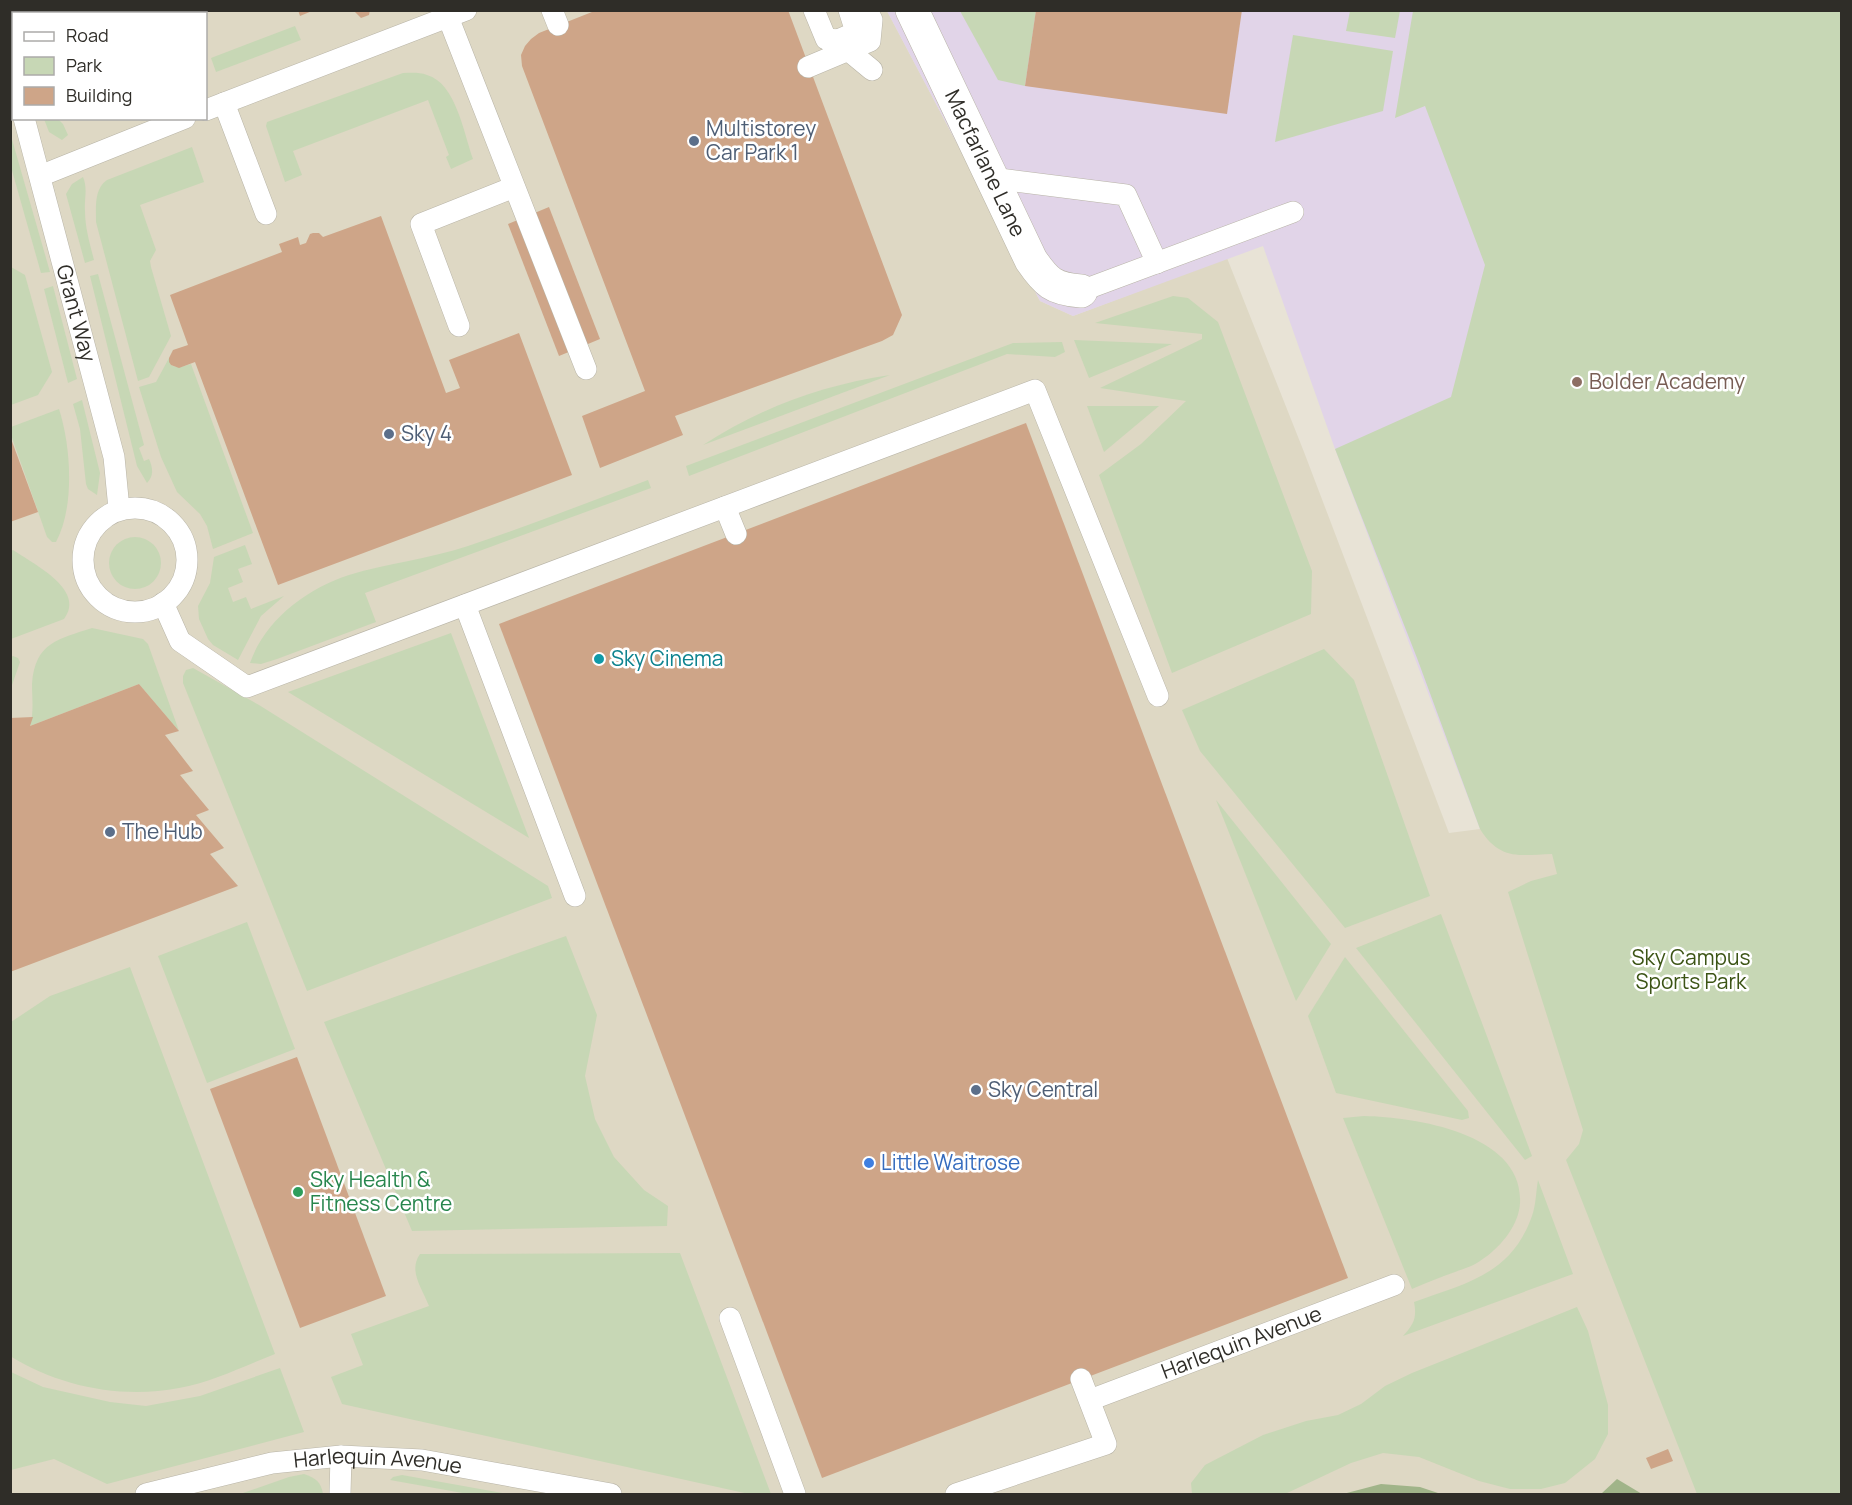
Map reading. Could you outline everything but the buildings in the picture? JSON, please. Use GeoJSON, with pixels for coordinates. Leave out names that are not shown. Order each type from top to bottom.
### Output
{"type":"FeatureCollection","features":[{"type":"Feature","properties":{"kind":"street","name":"Macfarlane Lane"},"geometry":{"type":"LineString","coordinates":[[912,10],[1031,260],[1044,279],[1062,290],[1081,291]]}},
{"type":"Feature","properties":{"kind":"lane"},"geometry":{"type":"LineString","coordinates":[[814,10],[838,43],[872,70]]}},
{"type":"Feature","properties":{"kind":"lane"},"geometry":{"type":"LineString","coordinates":[[806,60],[856,32],[849,10]]}},
{"type":"Feature","properties":{"kind":"lane"},"geometry":{"type":"LineString","coordinates":[[838,43],[870,41],[872,20],[867,10]]}},
{"type":"Feature","properties":{"kind":"lane"},"geometry":{"type":"LineString","coordinates":[[266,214],[215,107],[457,14],[514,187],[586,369]]}},
{"type":"Feature","properties":{"kind":"lane","name":"Grant Way"},"geometry":{"type":"LineString","coordinates":[[25,120],[114,457],[119,509]]}},
{"type":"Feature","properties":{"kind":"lane"},"geometry":{"type":"LineString","coordinates":[[40,176],[180,120]]}},
{"type":"Feature","properties":{"kind":"lane"},"geometry":{"type":"LineString","coordinates":[[992,178],[1126,195],[1157,263]]}},
{"type":"Feature","properties":{"kind":"lane"},"geometry":{"type":"LineString","coordinates":[[459,326],[421,224],[514,187]]}},
{"type":"Feature","properties":{"kind":"lane"},"geometry":{"type":"LineString","coordinates":[[1081,291],[1293,212]]}},
{"type":"Feature","properties":{"kind":"lane"},"geometry":{"type":"LineString","coordinates":[[163,603],[180,641],[248,687],[1035,390],[1158,696]]}},
{"type":"Feature","properties":{"kind":"lane"},"geometry":{"type":"LineString","coordinates":[[137,507],[155,511],[170,521],[182,536],[186,553],[186,571],[179,588],[163,603],[150,610],[134,612],[118,609],[103,602],[92,590],[84,575],[82,559],[85,543],[93,528],[105,517],[119,509],[137,507]]}},
{"type":"Feature","properties":{"kind":"lane"},"geometry":{"type":"LineString","coordinates":[[725,507],[736,534]]}},
{"type":"Feature","properties":{"kind":"lane"},"geometry":{"type":"LineString","coordinates":[[465,605],[575,896]]}},
{"type":"Feature","properties":{"kind":"lane","name":"Harlequin Avenue"},"geometry":{"type":"LineString","coordinates":[[1090,1400],[1394,1284]]}},
{"type":"Feature","properties":{"kind":"lane"},"geometry":{"type":"LineString","coordinates":[[730,1318],[795,1494]]}},
{"type":"Feature","properties":{"kind":"lane"},"geometry":{"type":"LineString","coordinates":[[956,1494],[1106,1444],[1081,1379]]}},
{"type":"Feature","properties":{"kind":"lane"},"geometry":{"type":"LineString","coordinates":[[340,1494],[341,1456]]}},
{"type":"Feature","properties":{"kind":"lane","name":"Harlequin Avenue"},"geometry":{"type":"LineString","coordinates":[[146,1494],[272,1463],[341,1456],[422,1461],[611,1494]]}},
{"type":"Feature","properties":{"kind":"shaded area"},"geometry":{"type":"Polygon","coordinates":[[[10,11],[887,11],[1040,301],[1073,316],[1227,258],[1304,452],[1449,833],[1480,829],[1841,809],[1841,1494],[11,1494],[10,11]]]}},
{"type":"Feature","properties":{"kind":"shaded area","name":"Bolder Academy"},"geometry":{"type":"Polygon","coordinates":[[[887,11],[1841,11],[1841,809],[1480,829],[1335,449],[1263,246],[1073,316],[1040,301],[887,11]]]}},
{"type":"Feature","properties":{"kind":"green space"},"geometry":{"type":"Polygon","coordinates":[[[178,10],[179,12],[36,12],[178,10]]]}},
{"type":"Feature","properties":{"kind":"green space"},"geometry":{"type":"Polygon","coordinates":[[[960,11],[1036,11],[1025,86],[998,80],[960,11]]]}},
{"type":"Feature","properties":{"kind":"green space"},"geometry":{"type":"Polygon","coordinates":[[[1350,11],[1400,11],[1395,38],[1346,31],[1350,11]]]}},
{"type":"Feature","properties":{"kind":"green space","name":"Bolder Academy"},"geometry":{"type":"Polygon","coordinates":[[[1413,11],[1841,11],[1841,1494],[1697,1494],[1566,1160],[1579,1144],[1583,1130],[1508,892],[1531,881],[1557,874],[1552,854],[1520,855],[1503,851],[1495,847],[1480,829],[1417,658],[1335,449],[1451,397],[1485,265],[1425,106],[1395,118],[1413,11]]]}},
{"type":"Feature","properties":{"kind":"green space"},"geometry":{"type":"Polygon","coordinates":[[[295,26],[301,40],[216,72],[211,58],[295,26]]]}},
{"type":"Feature","properties":{"kind":"green space"},"geometry":{"type":"Polygon","coordinates":[[[1293,35],[1393,51],[1383,111],[1275,142],[1293,35]]]}},
{"type":"Feature","properties":{"kind":"green space"},"geometry":{"type":"Polygon","coordinates":[[[403,73],[427,75],[437,80],[445,88],[458,111],[473,159],[451,169],[446,157],[449,155],[428,100],[293,151],[302,175],[285,182],[266,126],[267,122],[403,73]]]}},
{"type":"Feature","properties":{"kind":"green space"},"geometry":{"type":"Polygon","coordinates":[[[44,120],[59,120],[68,135],[62,140],[49,132],[44,120]]]}},
{"type":"Feature","properties":{"kind":"green space"},"geometry":{"type":"Polygon","coordinates":[[[11,136],[50,272],[41,273],[11,167],[11,136]]]}},
{"type":"Feature","properties":{"kind":"green space"},"geometry":{"type":"Polygon","coordinates":[[[192,147],[204,182],[140,205],[156,250],[150,261],[151,267],[171,336],[149,377],[138,381],[96,222],[98,193],[107,180],[192,147]]]}},
{"type":"Feature","properties":{"kind":"green space"},"geometry":{"type":"Polygon","coordinates":[[[83,177],[86,190],[86,224],[94,260],[85,263],[66,194],[72,184],[83,177]]]}},
{"type":"Feature","properties":{"kind":"green space"},"geometry":{"type":"Polygon","coordinates":[[[11,267],[25,275],[52,372],[38,395],[11,405],[11,267]]]}},
{"type":"Feature","properties":{"kind":"green space"},"geometry":{"type":"Polygon","coordinates":[[[98,274],[144,445],[139,448],[144,461],[149,459],[151,466],[152,475],[147,483],[137,466],[90,276],[98,274]]]}},
{"type":"Feature","properties":{"kind":"green space"},"geometry":{"type":"Polygon","coordinates":[[[53,286],[77,379],[68,383],[44,289],[53,286]]]}},
{"type":"Feature","properties":{"kind":"green space"},"geometry":{"type":"Polygon","coordinates":[[[1173,296],[1188,298],[1218,322],[1312,571],[1311,614],[1172,673],[1099,475],[1141,444],[1186,401],[1100,388],[1202,339],[1202,334],[1095,323],[1173,296]]]}},
{"type":"Feature","properties":{"kind":"green space"},"geometry":{"type":"Polygon","coordinates":[[[1074,340],[1172,344],[1089,378],[1074,340]]]}},
{"type":"Feature","properties":{"kind":"green space"},"geometry":{"type":"Polygon","coordinates":[[[1062,342],[1065,352],[1055,357],[1007,354],[689,476],[686,466],[1013,343],[1062,342]]]}},
{"type":"Feature","properties":{"kind":"green space"},"geometry":{"type":"Polygon","coordinates":[[[169,358],[171,365],[174,366],[181,367],[191,364],[253,533],[213,549],[207,526],[200,514],[177,492],[161,457],[139,387],[156,382],[169,358]]]}},
{"type":"Feature","properties":{"kind":"green space"},"geometry":{"type":"Polygon","coordinates":[[[890,375],[703,445],[747,420],[792,400],[840,385],[890,375]]]}},
{"type":"Feature","properties":{"kind":"green space"},"geometry":{"type":"Polygon","coordinates":[[[82,400],[100,473],[97,495],[88,489],[86,484],[80,429],[73,404],[82,400]]]}},
{"type":"Feature","properties":{"kind":"green space"},"geometry":{"type":"Polygon","coordinates":[[[1087,406],[1159,406],[1104,452],[1087,406]]]}},
{"type":"Feature","properties":{"kind":"green space"},"geometry":{"type":"Polygon","coordinates":[[[59,409],[66,440],[69,476],[66,512],[62,528],[56,542],[52,542],[47,537],[11,435],[11,427],[59,409]]]}},
{"type":"Feature","properties":{"kind":"green space"},"geometry":{"type":"Polygon","coordinates":[[[648,480],[651,488],[365,593],[376,622],[277,659],[261,664],[250,663],[266,633],[289,608],[333,581],[364,571],[468,546],[648,480]]]}},
{"type":"Feature","properties":{"kind":"green space"},"geometry":{"type":"Polygon","coordinates":[[[135,537],[149,541],[157,549],[161,563],[157,577],[149,585],[135,589],[121,585],[113,577],[109,563],[113,549],[121,541],[135,537]]]}},
{"type":"Feature","properties":{"kind":"green space"},"geometry":{"type":"Polygon","coordinates":[[[245,545],[252,564],[238,569],[243,582],[228,588],[233,602],[246,597],[251,609],[284,596],[261,616],[238,660],[213,645],[208,639],[199,619],[198,606],[210,583],[214,557],[245,545]]]}},
{"type":"Feature","properties":{"kind":"green space"},"geometry":{"type":"Polygon","coordinates":[[[13,550],[54,578],[68,598],[69,608],[64,619],[11,639],[10,551],[13,550]]]}},
{"type":"Feature","properties":{"kind":"green space"},"geometry":{"type":"Polygon","coordinates":[[[92,628],[143,639],[148,644],[179,731],[139,684],[30,726],[32,684],[38,659],[51,644],[59,639],[92,628]]]}},
{"type":"Feature","properties":{"kind":"green space"},"geometry":{"type":"Polygon","coordinates":[[[451,633],[529,838],[288,692],[451,633]]]}},
{"type":"Feature","properties":{"kind":"green space"},"geometry":{"type":"Polygon","coordinates":[[[1324,649],[1354,680],[1430,896],[1345,928],[1200,751],[1182,710],[1324,649]]]}},
{"type":"Feature","properties":{"kind":"green space"},"geometry":{"type":"Polygon","coordinates":[[[13,656],[20,662],[11,688],[11,657],[13,656]]]}},
{"type":"Feature","properties":{"kind":"green space"},"geometry":{"type":"Polygon","coordinates":[[[193,668],[259,705],[548,886],[552,898],[307,991],[183,683],[186,670],[193,668]]]}},
{"type":"Feature","properties":{"kind":"green space"},"geometry":{"type":"Polygon","coordinates":[[[1216,800],[1331,944],[1296,1001],[1216,800]]]}},
{"type":"Feature","properties":{"kind":"green space"},"geometry":{"type":"Polygon","coordinates":[[[1441,914],[1532,1156],[1525,1160],[1356,948],[1441,914]]]}},
{"type":"Feature","properties":{"kind":"green space"},"geometry":{"type":"Polygon","coordinates":[[[247,922],[295,1049],[207,1083],[158,956],[247,922]]]}},
{"type":"Feature","properties":{"kind":"green space"},"geometry":{"type":"Polygon","coordinates":[[[566,936],[597,1015],[585,1076],[595,1119],[614,1157],[644,1190],[668,1206],[667,1226],[412,1231],[324,1022],[566,936]]]}},
{"type":"Feature","properties":{"kind":"green space"},"geometry":{"type":"Polygon","coordinates":[[[1345,957],[1468,1111],[1469,1118],[1462,1120],[1336,1093],[1308,1016],[1345,957]]]}},
{"type":"Feature","properties":{"kind":"green space"},"geometry":{"type":"Polygon","coordinates":[[[130,967],[275,1354],[216,1378],[191,1385],[136,1392],[92,1388],[70,1383],[29,1367],[10,1356],[11,1022],[50,996],[130,967]]]}},
{"type":"Feature","properties":{"kind":"green space"},"geometry":{"type":"Polygon","coordinates":[[[1364,1116],[1411,1120],[1463,1134],[1486,1145],[1505,1160],[1517,1179],[1520,1203],[1516,1220],[1501,1243],[1474,1264],[1412,1289],[1343,1118],[1364,1116]]]}},
{"type":"Feature","properties":{"kind":"green space"},"geometry":{"type":"Polygon","coordinates":[[[1538,1180],[1573,1274],[1403,1336],[1414,1320],[1414,1302],[1485,1274],[1512,1252],[1523,1236],[1532,1216],[1538,1180]]]}},
{"type":"Feature","properties":{"kind":"green space"},"geometry":{"type":"Polygon","coordinates":[[[680,1253],[771,1494],[749,1494],[342,1404],[331,1377],[363,1365],[351,1334],[429,1306],[416,1273],[415,1267],[420,1254],[680,1253]]]}},
{"type":"Feature","properties":{"kind":"green space"},"geometry":{"type":"Polygon","coordinates":[[[1577,1307],[1588,1331],[1608,1405],[1608,1434],[1595,1459],[1565,1483],[1541,1489],[1510,1489],[1479,1481],[1419,1457],[1383,1453],[1351,1463],[1285,1494],[1192,1494],[1191,1483],[1205,1465],[1263,1435],[1306,1421],[1338,1415],[1361,1404],[1385,1386],[1412,1373],[1577,1307]]]}},
{"type":"Feature","properties":{"kind":"green space"},"geometry":{"type":"Polygon","coordinates":[[[280,1368],[304,1432],[107,1484],[54,1459],[11,1470],[11,1372],[43,1387],[110,1402],[146,1406],[200,1396],[280,1368]]]}},
{"type":"Feature","properties":{"kind":"green space"},"geometry":{"type":"Polygon","coordinates":[[[304,1474],[317,1481],[323,1494],[240,1494],[289,1477],[304,1474]]]}},
{"type":"Feature","properties":{"kind":"green space"},"geometry":{"type":"Polygon","coordinates":[[[402,1475],[508,1494],[468,1494],[390,1480],[402,1475]]]}},
{"type":"Feature","properties":{"kind":"green space"},"geometry":{"type":"Polygon","coordinates":[[[1617,1479],[1642,1494],[1601,1494],[1617,1479]]]}},
{"type":"Feature","properties":{"kind":"green space"},"geometry":{"type":"Polygon","coordinates":[[[1381,1484],[1420,1487],[1441,1494],[1343,1494],[1381,1484]]]}},
{"type":"Feature","properties":{"kind":"place","name":"Multistorey Car Park 1"},"geometry":{"type":"Point","coordinates":[694,141]}},
{"type":"Feature","properties":{"kind":"place","name":"Bolder Academy"},"geometry":{"type":"Point","coordinates":[1577,382]}},
{"type":"Feature","properties":{"kind":"place","name":"Sky 4"},"geometry":{"type":"Point","coordinates":[389,434]}},
{"type":"Feature","properties":{"kind":"place","name":"Sky Cinema"},"geometry":{"type":"Point","coordinates":[599,659]}},
{"type":"Feature","properties":{"kind":"place","name":"The Hub"},"geometry":{"type":"Point","coordinates":[110,832]}},
{"type":"Feature","properties":{"kind":"place","name":"Sky Central"},"geometry":{"type":"Point","coordinates":[976,1090]}},
{"type":"Feature","properties":{"kind":"place","name":"Little Waitrose"},"geometry":{"type":"Point","coordinates":[869,1163]}},
{"type":"Feature","properties":{"kind":"place","name":"Sky Health & Fitness Centre"},"geometry":{"type":"Point","coordinates":[298,1192]}},
{"type":"Feature","properties":{"kind":"park label","name":"Sky Campus Sports Park"},"geometry":{"type":"Point","coordinates":[1691,970]}}]}
